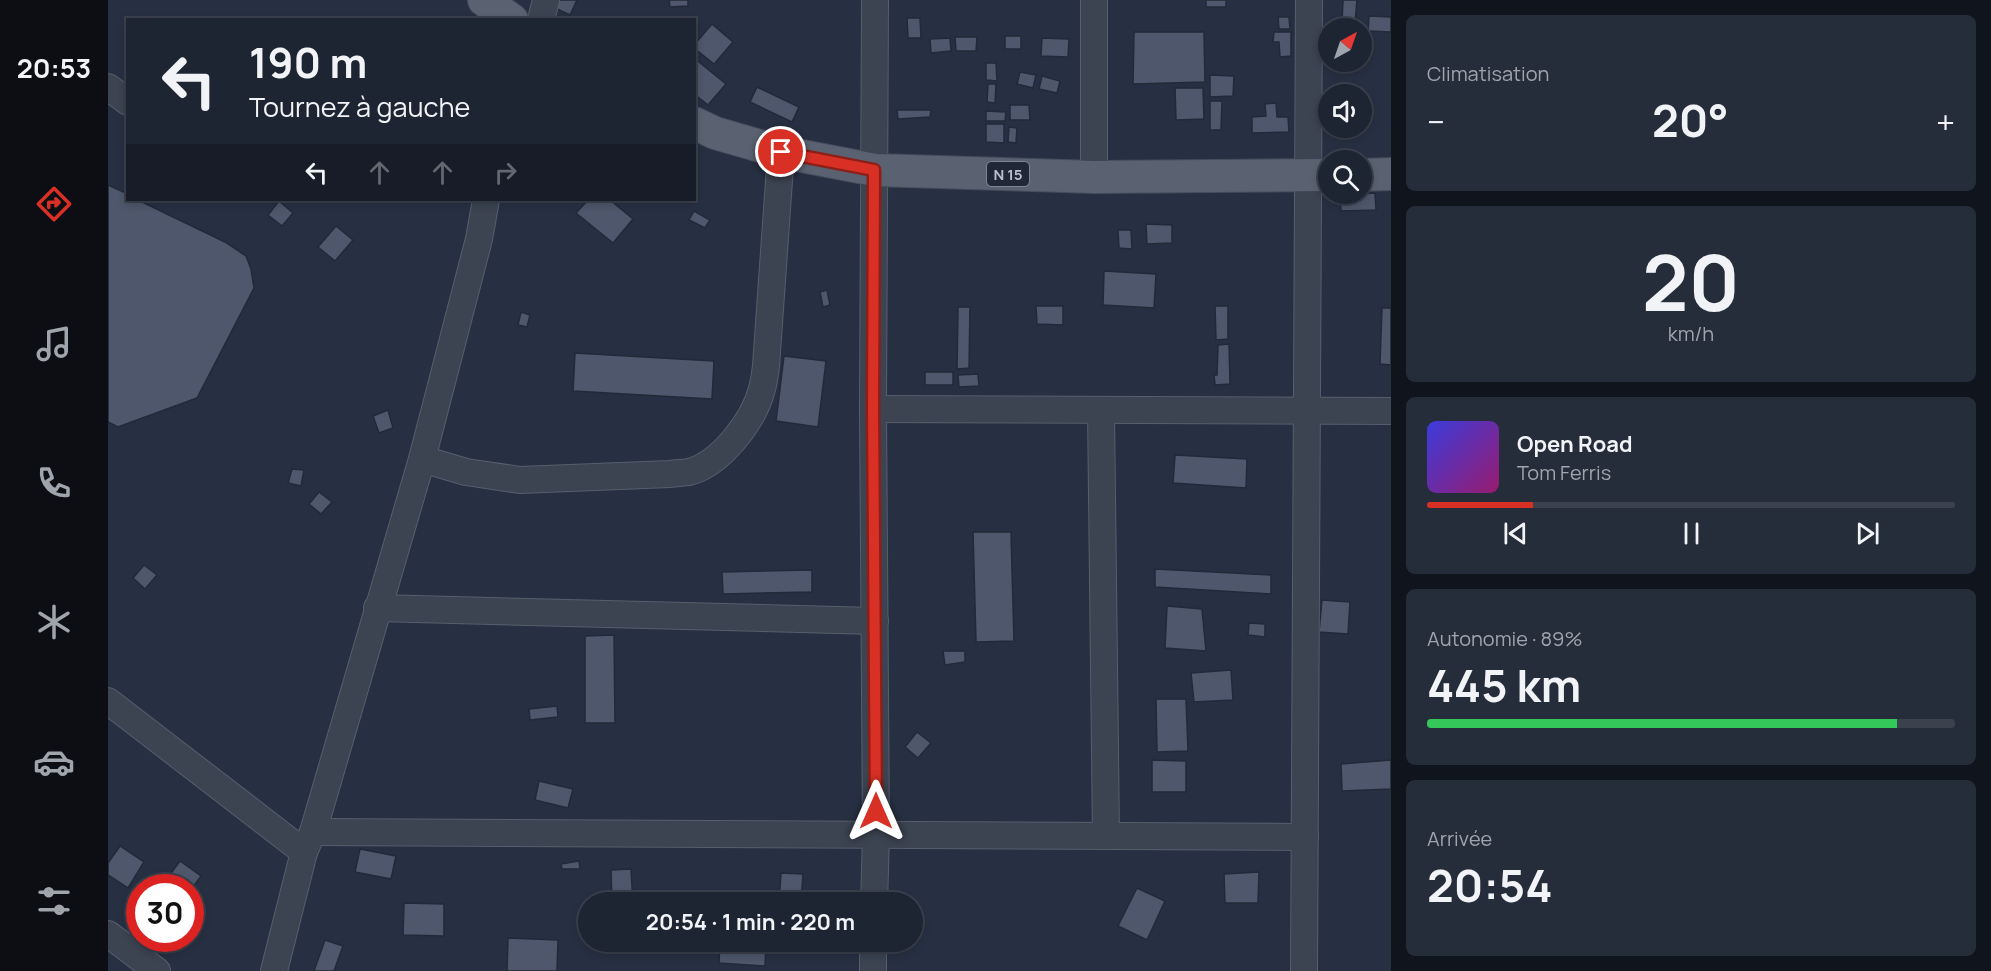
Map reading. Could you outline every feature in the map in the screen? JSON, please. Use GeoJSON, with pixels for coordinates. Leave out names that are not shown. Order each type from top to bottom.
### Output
{"type":"FeatureCollection","features":[{"type":"Feature","properties":{"kind":"main road"},"geometry":{"type":"LineString","coordinates":[[484,0],[509,18]]}},
{"type":"Feature","properties":{"kind":"main road","name":"N 15"},"geometry":{"type":"LineString","coordinates":[[696,124],[715,133],[781,152],[874,170],[1094,177],[1318,176]]}},
{"type":"Feature","properties":{"kind":"main road"},"geometry":{"type":"LineString","coordinates":[[1372,175],[1391,174]]}},
{"type":"Feature","properties":{"kind":"street"},"geometry":{"type":"LineString","coordinates":[[542,18],[546,0]]}},
{"type":"Feature","properties":{"kind":"street"},"geometry":{"type":"LineString","coordinates":[[874,892],[875,0]]}},
{"type":"Feature","properties":{"kind":"street"},"geometry":{"type":"LineString","coordinates":[[1094,0],[1094,177]]}},
{"type":"Feature","properties":{"kind":"street"},"geometry":{"type":"LineString","coordinates":[[1309,0],[1318,158]]}},
{"type":"Feature","properties":{"kind":"street"},"geometry":{"type":"LineString","coordinates":[[108,87],[126,100]]}},
{"type":"Feature","properties":{"kind":"street"},"geometry":{"type":"LineString","coordinates":[[422,459],[466,472],[520,480],[670,474],[691,471],[713,459],[735,439],[752,414],[762,390],[766,366],[781,152]]}},
{"type":"Feature","properties":{"kind":"street"},"geometry":{"type":"LineString","coordinates":[[1304,971],[1307,410],[1318,196]]}},
{"type":"Feature","properties":{"kind":"street"},"geometry":{"type":"LineString","coordinates":[[274,971],[308,842],[422,459],[479,239],[486,201]]}},
{"type":"Feature","properties":{"kind":"street"},"geometry":{"type":"LineString","coordinates":[[479,239],[503,201]]}},
{"type":"Feature","properties":{"kind":"street"},"geometry":{"type":"LineString","coordinates":[[873,409],[1391,411]]}},
{"type":"Feature","properties":{"kind":"street"},"geometry":{"type":"LineString","coordinates":[[1101,410],[1106,836]]}},
{"type":"Feature","properties":{"kind":"street"},"geometry":{"type":"LineString","coordinates":[[377,608],[875,621]]}},
{"type":"Feature","properties":{"kind":"street"},"geometry":{"type":"LineString","coordinates":[[108,701],[308,842],[876,835],[1305,837]]}},
{"type":"Feature","properties":{"kind":"street"},"geometry":{"type":"LineString","coordinates":[[108,934],[157,971]]}},
{"type":"Feature","properties":{"kind":"street"},"geometry":{"type":"LineString","coordinates":[[873,952],[873,971]]}},
{"type":"Feature","properties":{"kind":"building"},"geometry":{"type":"Polygon","coordinates":[[[559,0],[577,0],[570,15],[555,8],[559,0]]]}},
{"type":"Feature","properties":{"kind":"building"},"geometry":{"type":"Polygon","coordinates":[[[669,0],[688,0],[688,6],[670,7],[669,0]]]}},
{"type":"Feature","properties":{"kind":"building"},"geometry":{"type":"Polygon","coordinates":[[[1206,0],[1226,0],[1226,7],[1206,7],[1206,0]]]}},
{"type":"Feature","properties":{"kind":"building"},"geometry":{"type":"Polygon","coordinates":[[[1343,0],[1357,0],[1355,18],[1342,18],[1343,0]]]}},
{"type":"Feature","properties":{"kind":"building"},"geometry":{"type":"Polygon","coordinates":[[[1369,16],[1391,17],[1391,32],[1372,31],[1372,18],[1369,16]]]}},
{"type":"Feature","properties":{"kind":"building"},"geometry":{"type":"Polygon","coordinates":[[[1278,17],[1289,17],[1290,29],[1279,29],[1278,17]]]}},
{"type":"Feature","properties":{"kind":"building"},"geometry":{"type":"Polygon","coordinates":[[[907,18],[920,18],[921,38],[908,38],[907,18]]]}},
{"type":"Feature","properties":{"kind":"building"},"geometry":{"type":"Polygon","coordinates":[[[712,24],[733,42],[714,64],[696,50],[696,43],[712,24]]]}},
{"type":"Feature","properties":{"kind":"building"},"geometry":{"type":"Polygon","coordinates":[[[1134,32],[1204,32],[1205,82],[1133,84],[1134,32]]]}},
{"type":"Feature","properties":{"kind":"building"},"geometry":{"type":"Polygon","coordinates":[[[1274,32],[1291,32],[1291,56],[1280,57],[1279,42],[1273,42],[1274,32]]]}},
{"type":"Feature","properties":{"kind":"building"},"geometry":{"type":"Polygon","coordinates":[[[1005,36],[1021,36],[1021,49],[1005,49],[1005,36]]]}},
{"type":"Feature","properties":{"kind":"building"},"geometry":{"type":"Polygon","coordinates":[[[955,37],[977,37],[976,51],[956,51],[955,37]]]}},
{"type":"Feature","properties":{"kind":"building"},"geometry":{"type":"Polygon","coordinates":[[[950,38],[951,51],[931,53],[930,39],[950,38]]]}},
{"type":"Feature","properties":{"kind":"building"},"geometry":{"type":"Polygon","coordinates":[[[1042,38],[1069,39],[1068,57],[1041,56],[1042,38]]]}},
{"type":"Feature","properties":{"kind":"building"},"geometry":{"type":"Polygon","coordinates":[[[696,60],[726,84],[708,105],[696,96],[696,60]]]}},
{"type":"Feature","properties":{"kind":"building"},"geometry":{"type":"Polygon","coordinates":[[[986,63],[996,63],[997,81],[986,80],[986,63]]]}},
{"type":"Feature","properties":{"kind":"building"},"geometry":{"type":"Polygon","coordinates":[[[1020,72],[1036,75],[1033,88],[1017,84],[1020,72]]]}},
{"type":"Feature","properties":{"kind":"building"},"geometry":{"type":"Polygon","coordinates":[[[1210,75],[1234,76],[1233,96],[1210,97],[1210,75]]]}},
{"type":"Feature","properties":{"kind":"building"},"geometry":{"type":"Polygon","coordinates":[[[1042,76],[1060,81],[1057,93],[1039,89],[1042,76]]]}},
{"type":"Feature","properties":{"kind":"building"},"geometry":{"type":"Polygon","coordinates":[[[988,84],[996,84],[995,103],[987,102],[988,84]]]}},
{"type":"Feature","properties":{"kind":"building"},"geometry":{"type":"Polygon","coordinates":[[[757,87],[799,107],[792,122],[750,102],[757,87]]]}},
{"type":"Feature","properties":{"kind":"building"},"geometry":{"type":"Polygon","coordinates":[[[1175,88],[1203,88],[1204,119],[1176,120],[1175,88]]]}},
{"type":"Feature","properties":{"kind":"building"},"geometry":{"type":"Polygon","coordinates":[[[1210,101],[1222,101],[1221,130],[1210,130],[1210,101]]]}},
{"type":"Feature","properties":{"kind":"building"},"geometry":{"type":"Polygon","coordinates":[[[1276,103],[1277,117],[1288,117],[1289,132],[1252,133],[1252,117],[1266,116],[1265,104],[1276,103]]]}},
{"type":"Feature","properties":{"kind":"building"},"geometry":{"type":"Polygon","coordinates":[[[1010,105],[1029,105],[1030,120],[1010,120],[1010,105]]]}},
{"type":"Feature","properties":{"kind":"building"},"geometry":{"type":"Polygon","coordinates":[[[897,110],[931,110],[930,117],[898,119],[897,110]]]}},
{"type":"Feature","properties":{"kind":"building"},"geometry":{"type":"Polygon","coordinates":[[[986,111],[1006,112],[1005,121],[986,121],[986,111]]]}},
{"type":"Feature","properties":{"kind":"building"},"geometry":{"type":"Polygon","coordinates":[[[986,124],[1004,124],[1004,143],[986,142],[986,124]]]}},
{"type":"Feature","properties":{"kind":"building"},"geometry":{"type":"Polygon","coordinates":[[[1009,127],[1017,128],[1016,143],[1008,142],[1009,127]]]}},
{"type":"Feature","properties":{"kind":"building"},"geometry":{"type":"Polygon","coordinates":[[[108,185],[126,193],[126,201],[140,201],[225,242],[246,256],[254,288],[197,398],[118,427],[108,422],[108,185]]]}},
{"type":"Feature","properties":{"kind":"building"},"geometry":{"type":"Polygon","coordinates":[[[1372,193],[1375,193],[1376,210],[1341,211],[1341,204],[1372,204],[1372,193]]]}},
{"type":"Feature","properties":{"kind":"building"},"geometry":{"type":"Polygon","coordinates":[[[279,201],[293,213],[282,226],[268,215],[279,201]]]}},
{"type":"Feature","properties":{"kind":"building"},"geometry":{"type":"Polygon","coordinates":[[[587,201],[611,201],[633,219],[613,243],[576,213],[587,201]]]}},
{"type":"Feature","properties":{"kind":"building"},"geometry":{"type":"Polygon","coordinates":[[[694,211],[710,220],[705,228],[689,220],[694,211]]]}},
{"type":"Feature","properties":{"kind":"building"},"geometry":{"type":"Polygon","coordinates":[[[1146,224],[1172,225],[1172,243],[1147,244],[1146,224]]]}},
{"type":"Feature","properties":{"kind":"building"},"geometry":{"type":"Polygon","coordinates":[[[336,226],[353,240],[335,261],[318,247],[336,226]]]}},
{"type":"Feature","properties":{"kind":"building"},"geometry":{"type":"Polygon","coordinates":[[[1118,230],[1131,230],[1132,249],[1119,248],[1118,230]]]}},
{"type":"Feature","properties":{"kind":"building"},"geometry":{"type":"Polygon","coordinates":[[[1104,271],[1156,274],[1154,308],[1103,305],[1104,271]]]}},
{"type":"Feature","properties":{"kind":"building"},"geometry":{"type":"Polygon","coordinates":[[[827,290],[830,305],[823,307],[820,292],[827,290]]]}},
{"type":"Feature","properties":{"kind":"building"},"geometry":{"type":"Polygon","coordinates":[[[1036,306],[1063,306],[1063,325],[1037,324],[1036,306]]]}},
{"type":"Feature","properties":{"kind":"building"},"geometry":{"type":"Polygon","coordinates":[[[1215,306],[1228,306],[1228,339],[1216,340],[1215,306]]]}},
{"type":"Feature","properties":{"kind":"building"},"geometry":{"type":"Polygon","coordinates":[[[958,307],[970,307],[969,368],[957,369],[958,307]]]}},
{"type":"Feature","properties":{"kind":"building"},"geometry":{"type":"Polygon","coordinates":[[[1382,308],[1391,308],[1391,365],[1380,364],[1382,308]]]}},
{"type":"Feature","properties":{"kind":"building"},"geometry":{"type":"Polygon","coordinates":[[[521,312],[530,315],[527,327],[518,325],[521,312]]]}},
{"type":"Feature","properties":{"kind":"building"},"geometry":{"type":"Polygon","coordinates":[[[1229,344],[1230,384],[1215,385],[1218,345],[1229,344]]]}},
{"type":"Feature","properties":{"kind":"building"},"geometry":{"type":"Polygon","coordinates":[[[575,353],[714,361],[712,399],[573,391],[575,353]]]}},
{"type":"Feature","properties":{"kind":"building"},"geometry":{"type":"Polygon","coordinates":[[[784,356],[826,361],[818,427],[776,421],[784,356]]]}},
{"type":"Feature","properties":{"kind":"building"},"geometry":{"type":"Polygon","coordinates":[[[925,372],[953,372],[953,385],[925,385],[925,372]]]}},
{"type":"Feature","properties":{"kind":"building"},"geometry":{"type":"Polygon","coordinates":[[[978,374],[979,386],[959,387],[958,375],[978,374]]]}},
{"type":"Feature","properties":{"kind":"building"},"geometry":{"type":"Polygon","coordinates":[[[388,410],[393,428],[379,433],[373,416],[388,410]]]}},
{"type":"Feature","properties":{"kind":"building"},"geometry":{"type":"Polygon","coordinates":[[[1175,455],[1247,459],[1246,488],[1173,483],[1175,455]]]}},
{"type":"Feature","properties":{"kind":"building"},"geometry":{"type":"Polygon","coordinates":[[[292,469],[304,470],[301,486],[288,483],[292,469]]]}},
{"type":"Feature","properties":{"kind":"building"},"geometry":{"type":"Polygon","coordinates":[[[319,492],[332,502],[321,514],[309,504],[319,492]]]}},
{"type":"Feature","properties":{"kind":"building"},"geometry":{"type":"Polygon","coordinates":[[[973,532],[1011,532],[1014,641],[976,642],[973,532]]]}},
{"type":"Feature","properties":{"kind":"building"},"geometry":{"type":"Polygon","coordinates":[[[144,565],[157,575],[145,589],[133,578],[144,565]]]}},
{"type":"Feature","properties":{"kind":"building"},"geometry":{"type":"Polygon","coordinates":[[[1155,569],[1271,575],[1271,594],[1155,587],[1155,569]]]}},
{"type":"Feature","properties":{"kind":"building"},"geometry":{"type":"Polygon","coordinates":[[[812,570],[812,592],[723,594],[722,572],[812,570]]]}},
{"type":"Feature","properties":{"kind":"building"},"geometry":{"type":"Polygon","coordinates":[[[1322,600],[1350,602],[1348,634],[1319,632],[1322,600]]]}},
{"type":"Feature","properties":{"kind":"building"},"geometry":{"type":"Polygon","coordinates":[[[1167,606],[1202,609],[1206,651],[1165,648],[1167,606]]]}},
{"type":"Feature","properties":{"kind":"building"},"geometry":{"type":"Polygon","coordinates":[[[1249,623],[1265,624],[1265,637],[1248,635],[1249,623]]]}},
{"type":"Feature","properties":{"kind":"building"},"geometry":{"type":"Polygon","coordinates":[[[614,635],[615,723],[585,723],[585,636],[614,635]]]}},
{"type":"Feature","properties":{"kind":"building"},"geometry":{"type":"Polygon","coordinates":[[[943,651],[965,651],[965,662],[945,665],[943,651]]]}},
{"type":"Feature","properties":{"kind":"building"},"geometry":{"type":"Polygon","coordinates":[[[1231,670],[1233,700],[1194,702],[1191,673],[1231,670]]]}},
{"type":"Feature","properties":{"kind":"building"},"geometry":{"type":"Polygon","coordinates":[[[1156,699],[1186,699],[1188,751],[1157,752],[1156,699]]]}},
{"type":"Feature","properties":{"kind":"building"},"geometry":{"type":"Polygon","coordinates":[[[557,706],[558,717],[530,720],[529,709],[557,706]]]}},
{"type":"Feature","properties":{"kind":"building"},"geometry":{"type":"Polygon","coordinates":[[[917,732],[931,743],[918,758],[905,747],[917,732]]]}},
{"type":"Feature","properties":{"kind":"building"},"geometry":{"type":"Polygon","coordinates":[[[1152,760],[1186,761],[1186,792],[1152,792],[1152,760]]]}},
{"type":"Feature","properties":{"kind":"building"},"geometry":{"type":"Polygon","coordinates":[[[1391,760],[1391,789],[1342,791],[1341,764],[1391,760]]]}},
{"type":"Feature","properties":{"kind":"building"},"geometry":{"type":"Polygon","coordinates":[[[539,781],[573,789],[568,808],[535,800],[539,781]]]}},
{"type":"Feature","properties":{"kind":"building"},"geometry":{"type":"Polygon","coordinates":[[[120,846],[144,862],[137,874],[126,874],[126,887],[108,875],[108,863],[120,846]]]}},
{"type":"Feature","properties":{"kind":"building"},"geometry":{"type":"Polygon","coordinates":[[[360,849],[396,856],[391,879],[355,872],[360,849]]]}},
{"type":"Feature","properties":{"kind":"building"},"geometry":{"type":"Polygon","coordinates":[[[180,861],[198,874],[170,874],[180,861]]]}},
{"type":"Feature","properties":{"kind":"building"},"geometry":{"type":"Polygon","coordinates":[[[579,861],[580,869],[562,869],[561,864],[579,861]]]}},
{"type":"Feature","properties":{"kind":"building"},"geometry":{"type":"Polygon","coordinates":[[[631,869],[632,892],[612,892],[611,870],[631,869]]]}},
{"type":"Feature","properties":{"kind":"building"},"geometry":{"type":"Polygon","coordinates":[[[1259,872],[1258,903],[1225,903],[1224,874],[1259,872]]]}},
{"type":"Feature","properties":{"kind":"building"},"geometry":{"type":"Polygon","coordinates":[[[781,873],[803,874],[802,892],[780,892],[781,873]]]}},
{"type":"Feature","properties":{"kind":"building"},"geometry":{"type":"Polygon","coordinates":[[[1137,888],[1165,901],[1147,940],[1118,926],[1137,888]]]}},
{"type":"Feature","properties":{"kind":"building"},"geometry":{"type":"Polygon","coordinates":[[[404,903],[444,904],[444,936],[403,935],[404,903]]]}},
{"type":"Feature","properties":{"kind":"building"},"geometry":{"type":"Polygon","coordinates":[[[508,938],[558,940],[557,971],[507,971],[508,938]]]}},
{"type":"Feature","properties":{"kind":"building"},"geometry":{"type":"Polygon","coordinates":[[[325,940],[343,946],[334,971],[314,971],[325,940]]]}},
{"type":"Feature","properties":{"kind":"building"},"geometry":{"type":"Polygon","coordinates":[[[720,952],[766,952],[765,966],[719,963],[720,952]]]}},
{"type":"Feature","properties":{"kind":"route"},"geometry":{"type":"LineString","coordinates":[[781,152],[874,170],[876,811]]}}]}
